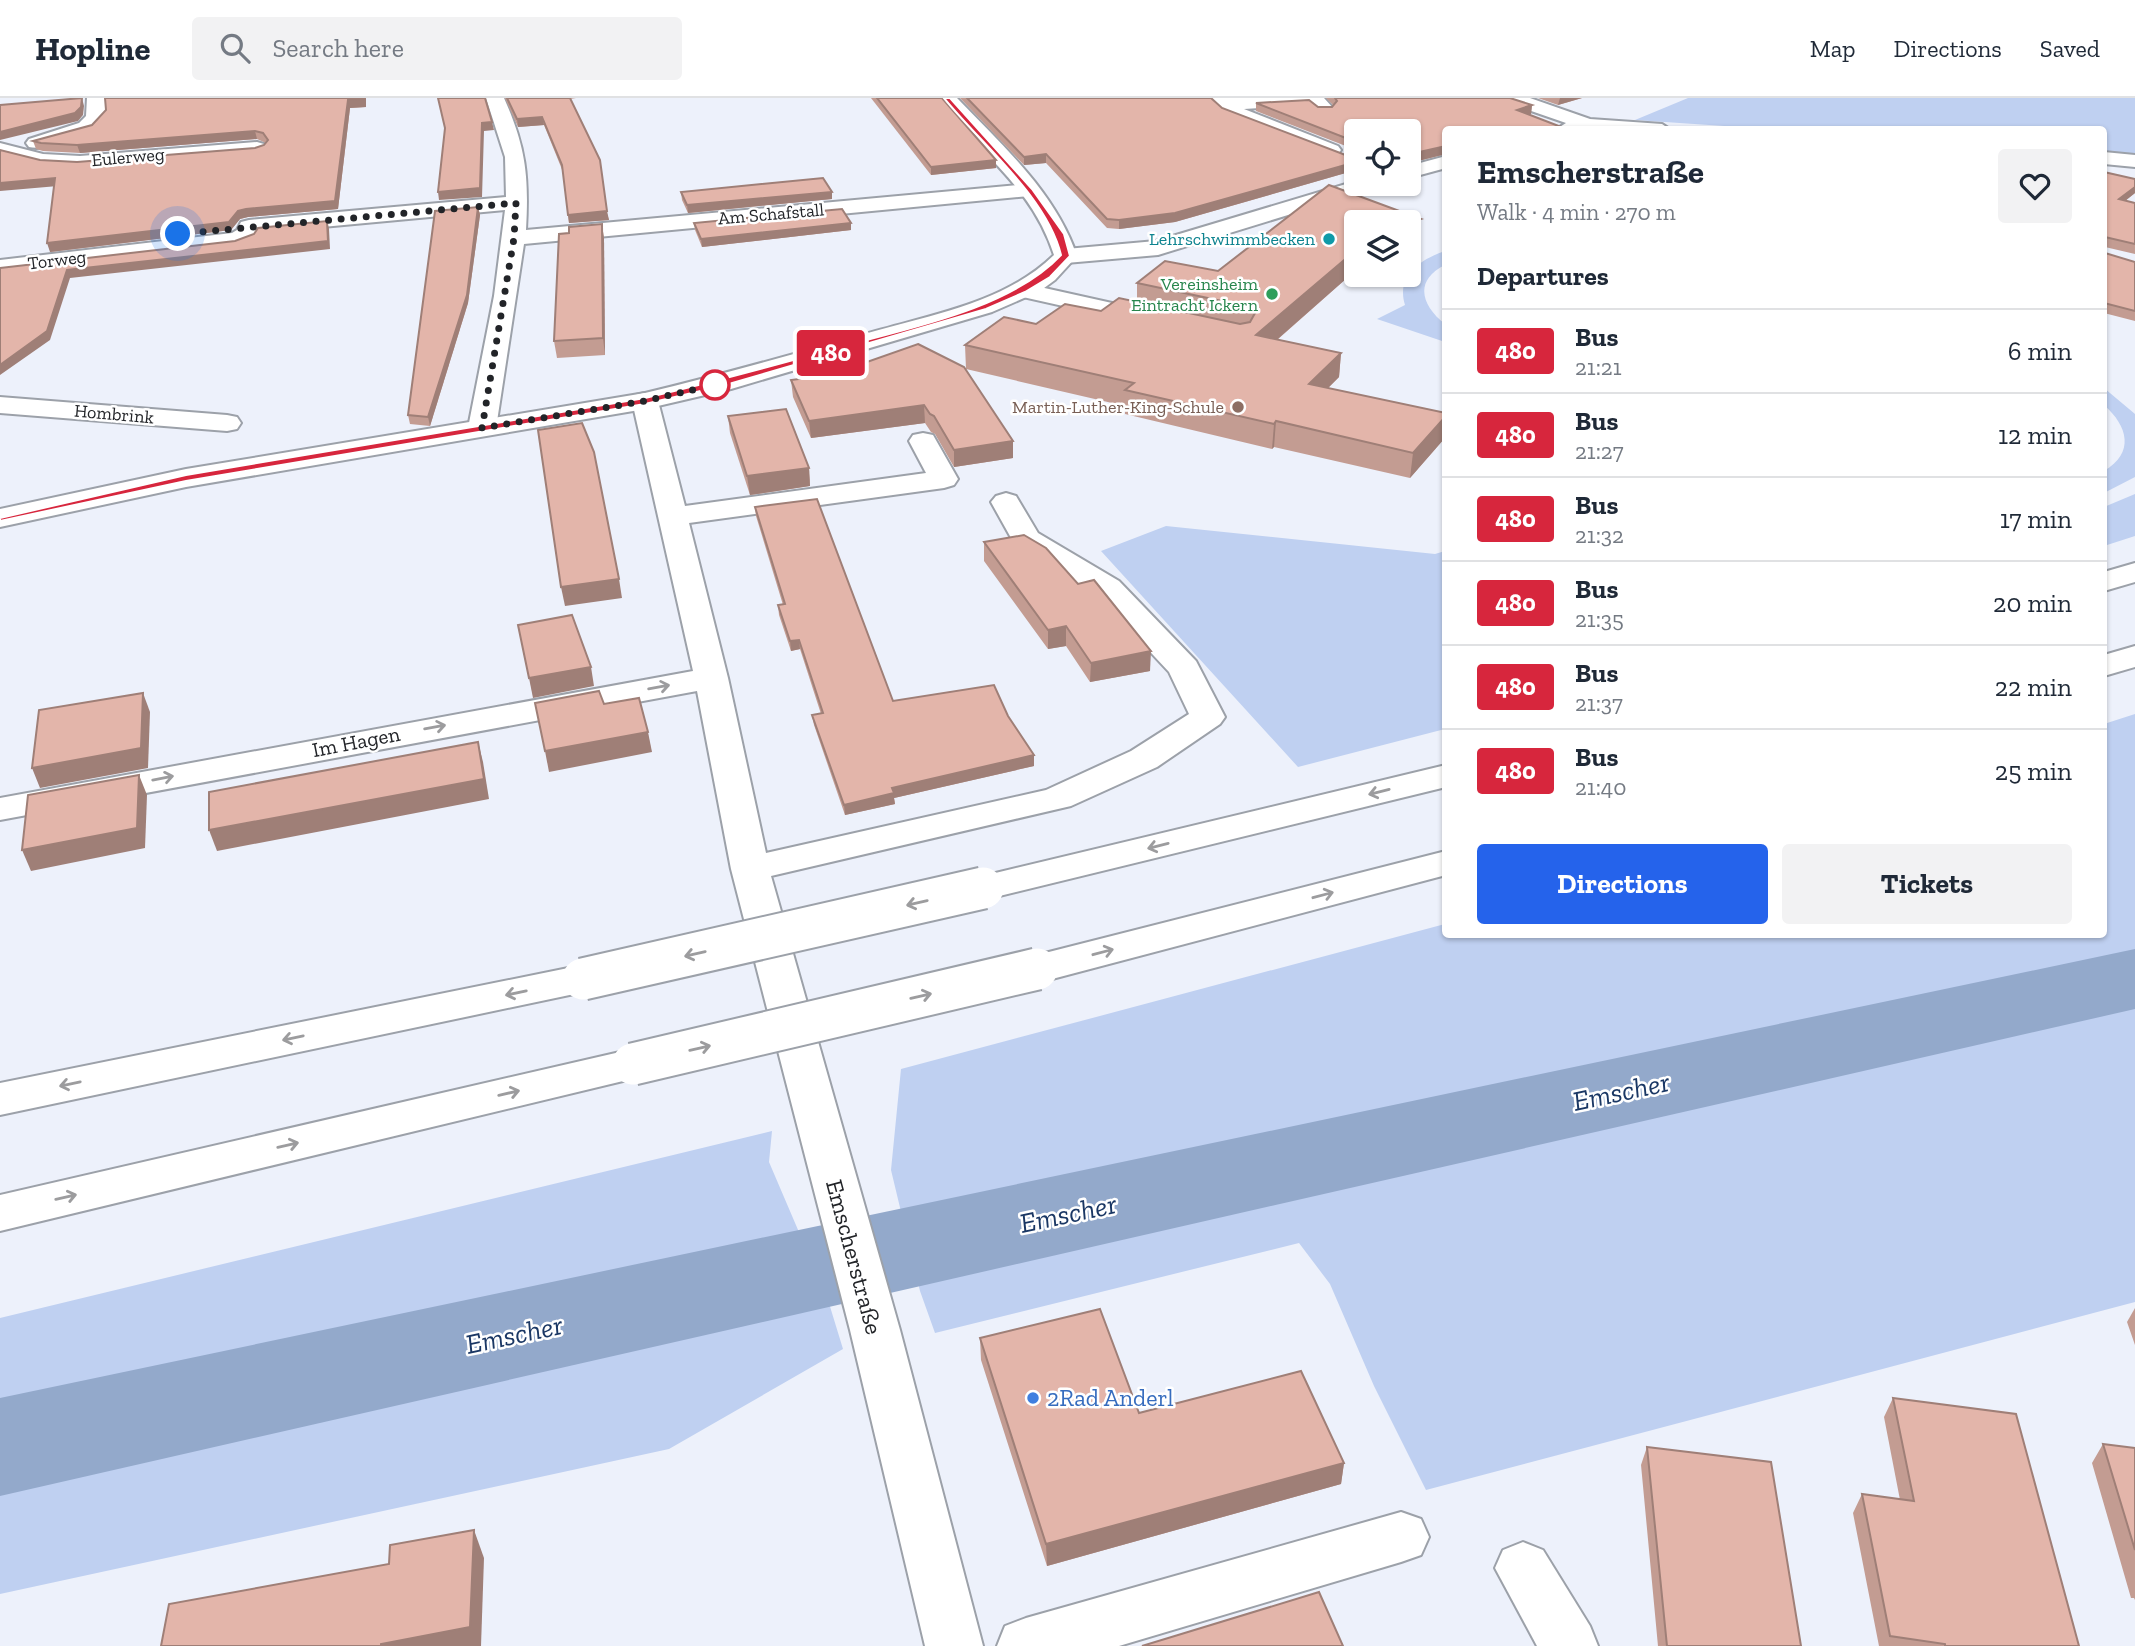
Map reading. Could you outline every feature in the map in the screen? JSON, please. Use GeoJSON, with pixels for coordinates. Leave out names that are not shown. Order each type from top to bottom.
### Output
{"type":"FeatureCollection","features":[{"type":"Feature","properties":{"kind":"main road"},"geometry":{"type":"LineString","coordinates":[[2,149],[31,144],[86,127],[96,118],[96,98]]}},
{"type":"Feature","properties":{"kind":"main road"},"geometry":{"type":"LineString","coordinates":[[482,428],[514,238],[516,203],[516,162],[495,98]]}},
{"type":"Feature","properties":{"kind":"main road"},"geometry":{"type":"LineString","coordinates":[[947,98],[1029,190],[1060,234],[1066,256]]}},
{"type":"Feature","properties":{"kind":"main road"},"geometry":{"type":"LineString","coordinates":[[1512,98],[1572,126]]}},
{"type":"Feature","properties":{"kind":"main road"},"geometry":{"type":"LineString","coordinates":[[1218,101],[1314,99],[1324,109]]}},
{"type":"Feature","properties":{"kind":"main road"},"geometry":{"type":"LineString","coordinates":[[1218,101],[1230,110],[1344,155]]}},
{"type":"Feature","properties":{"kind":"main road","name":"Eulerweg"},"geometry":{"type":"LineString","coordinates":[[2,149],[43,160],[80,162],[257,148]]}},
{"type":"Feature","properties":{"kind":"main road"},"geometry":{"type":"LineString","coordinates":[[2107,158],[2135,161]]}},
{"type":"Feature","properties":{"kind":"main road"},"geometry":{"type":"LineString","coordinates":[[1421,169],[1442,163]]}},
{"type":"Feature","properties":{"kind":"main road","name":"Am Schafstall"},"geometry":{"type":"LineString","coordinates":[[514,238],[1029,190]]}},
{"type":"Feature","properties":{"kind":"main road"},"geometry":{"type":"LineString","coordinates":[[0,518],[186,478],[645,401],[722,383],[983,307],[1022,290],[1047,275],[1066,256],[1158,248],[1344,192]]}},
{"type":"Feature","properties":{"kind":"main road","name":"Torweg"},"geometry":{"type":"LineString","coordinates":[[0,267],[78,259],[114,252],[119,244],[130,239],[516,203]]}},
{"type":"Feature","properties":{"kind":"main road"},"geometry":{"type":"LineString","coordinates":[[1022,290],[1175,324]]}},
{"type":"Feature","properties":{"kind":"main road","name":"Emscherstraße"},"geometry":{"type":"LineString","coordinates":[[645,401],[711,678],[750,869],[874,1329],[954,1646]]}},
{"type":"Feature","properties":{"kind":"main road","name":"Hombrink"},"geometry":{"type":"LineString","coordinates":[[0,405],[227,423]]}},
{"type":"Feature","properties":{"kind":"main road"},"geometry":{"type":"LineString","coordinates":[[673,516],[944,479],[923,441]]}},
{"type":"Feature","properties":{"kind":"main road"},"geometry":{"type":"LineString","coordinates":[[750,869],[1058,798],[1144,759],[1208,717],[1184,667],[1108,588],[1026,539],[1006,502]]}},
{"type":"Feature","properties":{"kind":"main road"},"geometry":{"type":"LineString","coordinates":[[2107,581],[2135,572]]}},
{"type":"Feature","properties":{"kind":"main road"},"geometry":{"type":"LineString","coordinates":[[2107,665],[2135,656]]}},
{"type":"Feature","properties":{"kind":"main road","name":"Im Hagen"},"geometry":{"type":"LineString","coordinates":[[0,808],[711,678]]}},
{"type":"Feature","properties":{"kind":"main road"},"geometry":{"type":"LineString","coordinates":[[0,1099],[583,979],[983,888],[1442,777]]}},
{"type":"Feature","properties":{"kind":"main road"},"geometry":{"type":"LineString","coordinates":[[0,1213],[1037,969],[1442,864]]}},
{"type":"Feature","properties":{"kind":"main road"},"geometry":{"type":"LineString","coordinates":[[1026,1646],[1401,1537]]}},
{"type":"Feature","properties":{"kind":"main road"},"geometry":{"type":"LineString","coordinates":[[1523,1568],[1569,1646]]}},
{"type":"Feature","properties":{"kind":"shaded area"},"geometry":{"type":"Polygon","coordinates":[[[1688,98],[2135,98],[2135,158],[2107,154],[2107,126],[1723,126],[1635,120],[1688,98]]]}},
{"type":"Feature","properties":{"kind":"shaded area"},"geometry":{"type":"Polygon","coordinates":[[[1442,252],[1442,267],[1428,278],[1424,294],[1426,302],[1442,321],[1442,341],[1377,319],[1405,305],[1404,287],[1421,287],[1421,263],[1442,252]]]}},
{"type":"Feature","properties":{"kind":"shaded area"},"geometry":{"type":"Polygon","coordinates":[[[2107,391],[2135,414],[2135,477],[2107,491],[2107,469],[2120,456],[2125,439],[2123,430],[2107,408],[2107,391]]]}},
{"type":"Feature","properties":{"kind":"shaded area"},"geometry":{"type":"Polygon","coordinates":[[[2135,494],[2135,536],[2107,545],[2107,506],[2135,494]]]}},
{"type":"Feature","properties":{"kind":"shaded area"},"geometry":{"type":"Polygon","coordinates":[[[1166,526],[1435,554],[1442,552],[1442,730],[1298,767],[1101,551],[1166,526]]]}},
{"type":"Feature","properties":{"kind":"shaded area"},"geometry":{"type":"Polygon","coordinates":[[[2135,714],[2135,1302],[1426,1490],[1374,1386],[1330,1284],[1299,1243],[935,1333],[920,1291],[891,1170],[901,1069],[1442,925],[1442,938],[2107,938],[2107,723],[2135,714]]]}},
{"type":"Feature","properties":{"kind":"shaded area"},"geometry":{"type":"Polygon","coordinates":[[[772,1131],[769,1162],[828,1300],[843,1349],[669,1449],[0,1594],[0,1318],[772,1131]]]}},
{"type":"Feature","properties":{"kind":"building"},"geometry":{"type":"Polygon","coordinates":[[[82,98],[81,107],[75,113],[0,132],[0,105],[82,98]]]}},
{"type":"Feature","properties":{"kind":"building"},"geometry":{"type":"Polygon","coordinates":[[[105,98],[364,99],[348,100],[335,201],[246,209],[238,211],[229,222],[47,243],[55,178],[0,183],[0,150],[40,160],[77,162],[255,148],[264,145],[268,140],[263,133],[255,131],[77,145],[33,141],[92,125],[106,110],[105,98]]]}},
{"type":"Feature","properties":{"kind":"building"},"geometry":{"type":"Polygon","coordinates":[[[438,98],[485,98],[492,122],[482,123],[480,188],[438,192],[445,128],[438,98]]]}},
{"type":"Feature","properties":{"kind":"building"},"geometry":{"type":"Polygon","coordinates":[[[507,98],[570,98],[600,160],[607,211],[568,215],[562,165],[542,117],[517,119],[507,98]]]}},
{"type":"Feature","properties":{"kind":"building"},"geometry":{"type":"Polygon","coordinates":[[[877,98],[942,98],[996,160],[931,167],[877,98]]]}},
{"type":"Feature","properties":{"kind":"building"},"geometry":{"type":"Polygon","coordinates":[[[967,98],[1211,98],[1222,108],[1344,154],[1344,165],[1175,213],[1119,220],[1107,219],[1046,154],[1024,157],[967,98]]]}},
{"type":"Feature","properties":{"kind":"building"},"geometry":{"type":"Polygon","coordinates":[[[1335,98],[1510,98],[1532,105],[1517,110],[1559,126],[1442,126],[1442,147],[1421,152],[1421,119],[1344,119],[1344,137],[1256,103],[1309,100],[1318,107],[1332,107],[1337,101],[1335,98]]]}},
{"type":"Feature","properties":{"kind":"building"},"geometry":{"type":"Polygon","coordinates":[[[2107,173],[2135,179],[2135,187],[2119,199],[2135,203],[2135,244],[2107,237],[2107,173]]]}},
{"type":"Feature","properties":{"kind":"building"},"geometry":{"type":"Polygon","coordinates":[[[823,178],[832,192],[687,205],[681,192],[823,178]]]}},
{"type":"Feature","properties":{"kind":"building"},"geometry":{"type":"Polygon","coordinates":[[[1329,185],[1344,191],[1344,196],[1359,196],[1397,210],[1344,210],[1344,260],[1256,335],[1341,353],[1309,384],[1442,412],[1442,420],[1413,453],[1125,390],[1134,383],[965,345],[1004,317],[1036,324],[1065,304],[1101,311],[1119,298],[1240,324],[1250,322],[1255,313],[1250,307],[1137,283],[1165,261],[1218,271],[1329,185]]]}},
{"type":"Feature","properties":{"kind":"building"},"geometry":{"type":"Polygon","coordinates":[[[478,207],[467,295],[428,417],[408,415],[435,211],[478,207]]]}},
{"type":"Feature","properties":{"kind":"building"},"geometry":{"type":"Polygon","coordinates":[[[842,209],[851,223],[701,239],[694,223],[842,209]]]}},
{"type":"Feature","properties":{"kind":"building"},"geometry":{"type":"Polygon","coordinates":[[[327,221],[328,241],[67,270],[47,331],[0,365],[0,268],[235,241],[254,234],[258,228],[327,221]]]}},
{"type":"Feature","properties":{"kind":"building"},"geometry":{"type":"Polygon","coordinates":[[[602,224],[603,338],[554,341],[559,234],[569,233],[569,227],[602,224]]]}},
{"type":"Feature","properties":{"kind":"building"},"geometry":{"type":"Polygon","coordinates":[[[2107,254],[2135,262],[2135,311],[2107,304],[2107,254]]]}},
{"type":"Feature","properties":{"kind":"building"},"geometry":{"type":"Polygon","coordinates":[[[918,344],[964,367],[1013,441],[954,450],[934,416],[924,405],[809,421],[791,380],[830,375],[918,344]]]}},
{"type":"Feature","properties":{"kind":"building"},"geometry":{"type":"Polygon","coordinates":[[[786,409],[809,468],[747,476],[728,416],[786,409]]]}},
{"type":"Feature","properties":{"kind":"building"},"geometry":{"type":"Polygon","coordinates":[[[582,423],[594,452],[619,579],[561,587],[538,430],[582,423]]]}},
{"type":"Feature","properties":{"kind":"building"},"geometry":{"type":"Polygon","coordinates":[[[817,499],[893,701],[994,685],[1008,716],[1034,755],[892,788],[894,793],[844,805],[812,715],[823,713],[799,640],[790,641],[778,605],[785,604],[755,507],[817,499]]]}},
{"type":"Feature","properties":{"kind":"building"},"geometry":{"type":"Polygon","coordinates":[[[1024,535],[1046,548],[1078,584],[1094,580],[1151,651],[1091,663],[1066,626],[1048,630],[984,542],[1024,535]]]}},
{"type":"Feature","properties":{"kind":"building"},"geometry":{"type":"Polygon","coordinates":[[[572,615],[591,667],[529,678],[518,625],[572,615]]]}},
{"type":"Feature","properties":{"kind":"building"},"geometry":{"type":"Polygon","coordinates":[[[599,691],[604,704],[639,698],[648,732],[545,751],[535,703],[599,691]]]}},
{"type":"Feature","properties":{"kind":"building"},"geometry":{"type":"Polygon","coordinates":[[[143,693],[141,748],[32,768],[39,710],[143,693]]]}},
{"type":"Feature","properties":{"kind":"building"},"geometry":{"type":"Polygon","coordinates":[[[478,742],[484,779],[209,830],[209,792],[478,742]]]}},
{"type":"Feature","properties":{"kind":"building"},"geometry":{"type":"Polygon","coordinates":[[[139,775],[137,828],[22,850],[28,795],[139,775]]]}},
{"type":"Feature","properties":{"kind":"building"},"geometry":{"type":"Polygon","coordinates":[[[1100,1309],[1139,1413],[1301,1371],[1344,1463],[1046,1544],[980,1338],[1100,1309]]]}},
{"type":"Feature","properties":{"kind":"building"},"geometry":{"type":"Polygon","coordinates":[[[1893,1398],[2016,1414],[2079,1646],[1945,1646],[1890,1636],[1862,1494],[1914,1501],[1893,1398]]]}},
{"type":"Feature","properties":{"kind":"building"},"geometry":{"type":"Polygon","coordinates":[[[2103,1444],[2135,1448],[2135,1550],[2103,1444]]]}},
{"type":"Feature","properties":{"kind":"building"},"geometry":{"type":"Polygon","coordinates":[[[1647,1447],[1771,1462],[1801,1646],[1667,1646],[1647,1447]]]}},
{"type":"Feature","properties":{"kind":"building"},"geometry":{"type":"Polygon","coordinates":[[[474,1530],[470,1627],[381,1646],[161,1646],[169,1604],[389,1564],[390,1545],[474,1530]]]}},
{"type":"Feature","properties":{"kind":"building"},"geometry":{"type":"Polygon","coordinates":[[[1319,1592],[1343,1646],[1142,1646],[1319,1592]]]}},
{"type":"Feature","properties":{"kind":"waterway","name":"Emscher"},"geometry":{"type":"LineString","coordinates":[[0,1447],[2135,979]]}},
{"type":"Feature","properties":{"kind":"bus line","name":"480"},"geometry":{"type":"LineString","coordinates":[[0,518],[186,478],[645,401],[722,383],[890,336],[983,307],[1032,286],[1066,256],[1060,234],[1029,190],[948,98]]}},
{"type":"Feature","properties":{"kind":"place","name":"Lehrschwimmbecken"},"geometry":{"type":"Point","coordinates":[1329,239]}},
{"type":"Feature","properties":{"kind":"place","name":"Vereinsheim Eintracht Ickern"},"geometry":{"type":"Point","coordinates":[1272,294]}},
{"type":"Feature","properties":{"kind":"place","name":"Martin-Luther-King-Schule"},"geometry":{"type":"Point","coordinates":[1238,407]}},
{"type":"Feature","properties":{"kind":"place","name":"2Rad Anderl"},"geometry":{"type":"Point","coordinates":[1033,1398]}},
{"type":"Feature","properties":{"kind":"route"},"geometry":{"type":"LineString","coordinates":[[178,234],[516,203],[514,238],[482,428],[645,401],[722,383],[715,385]]}}]}
